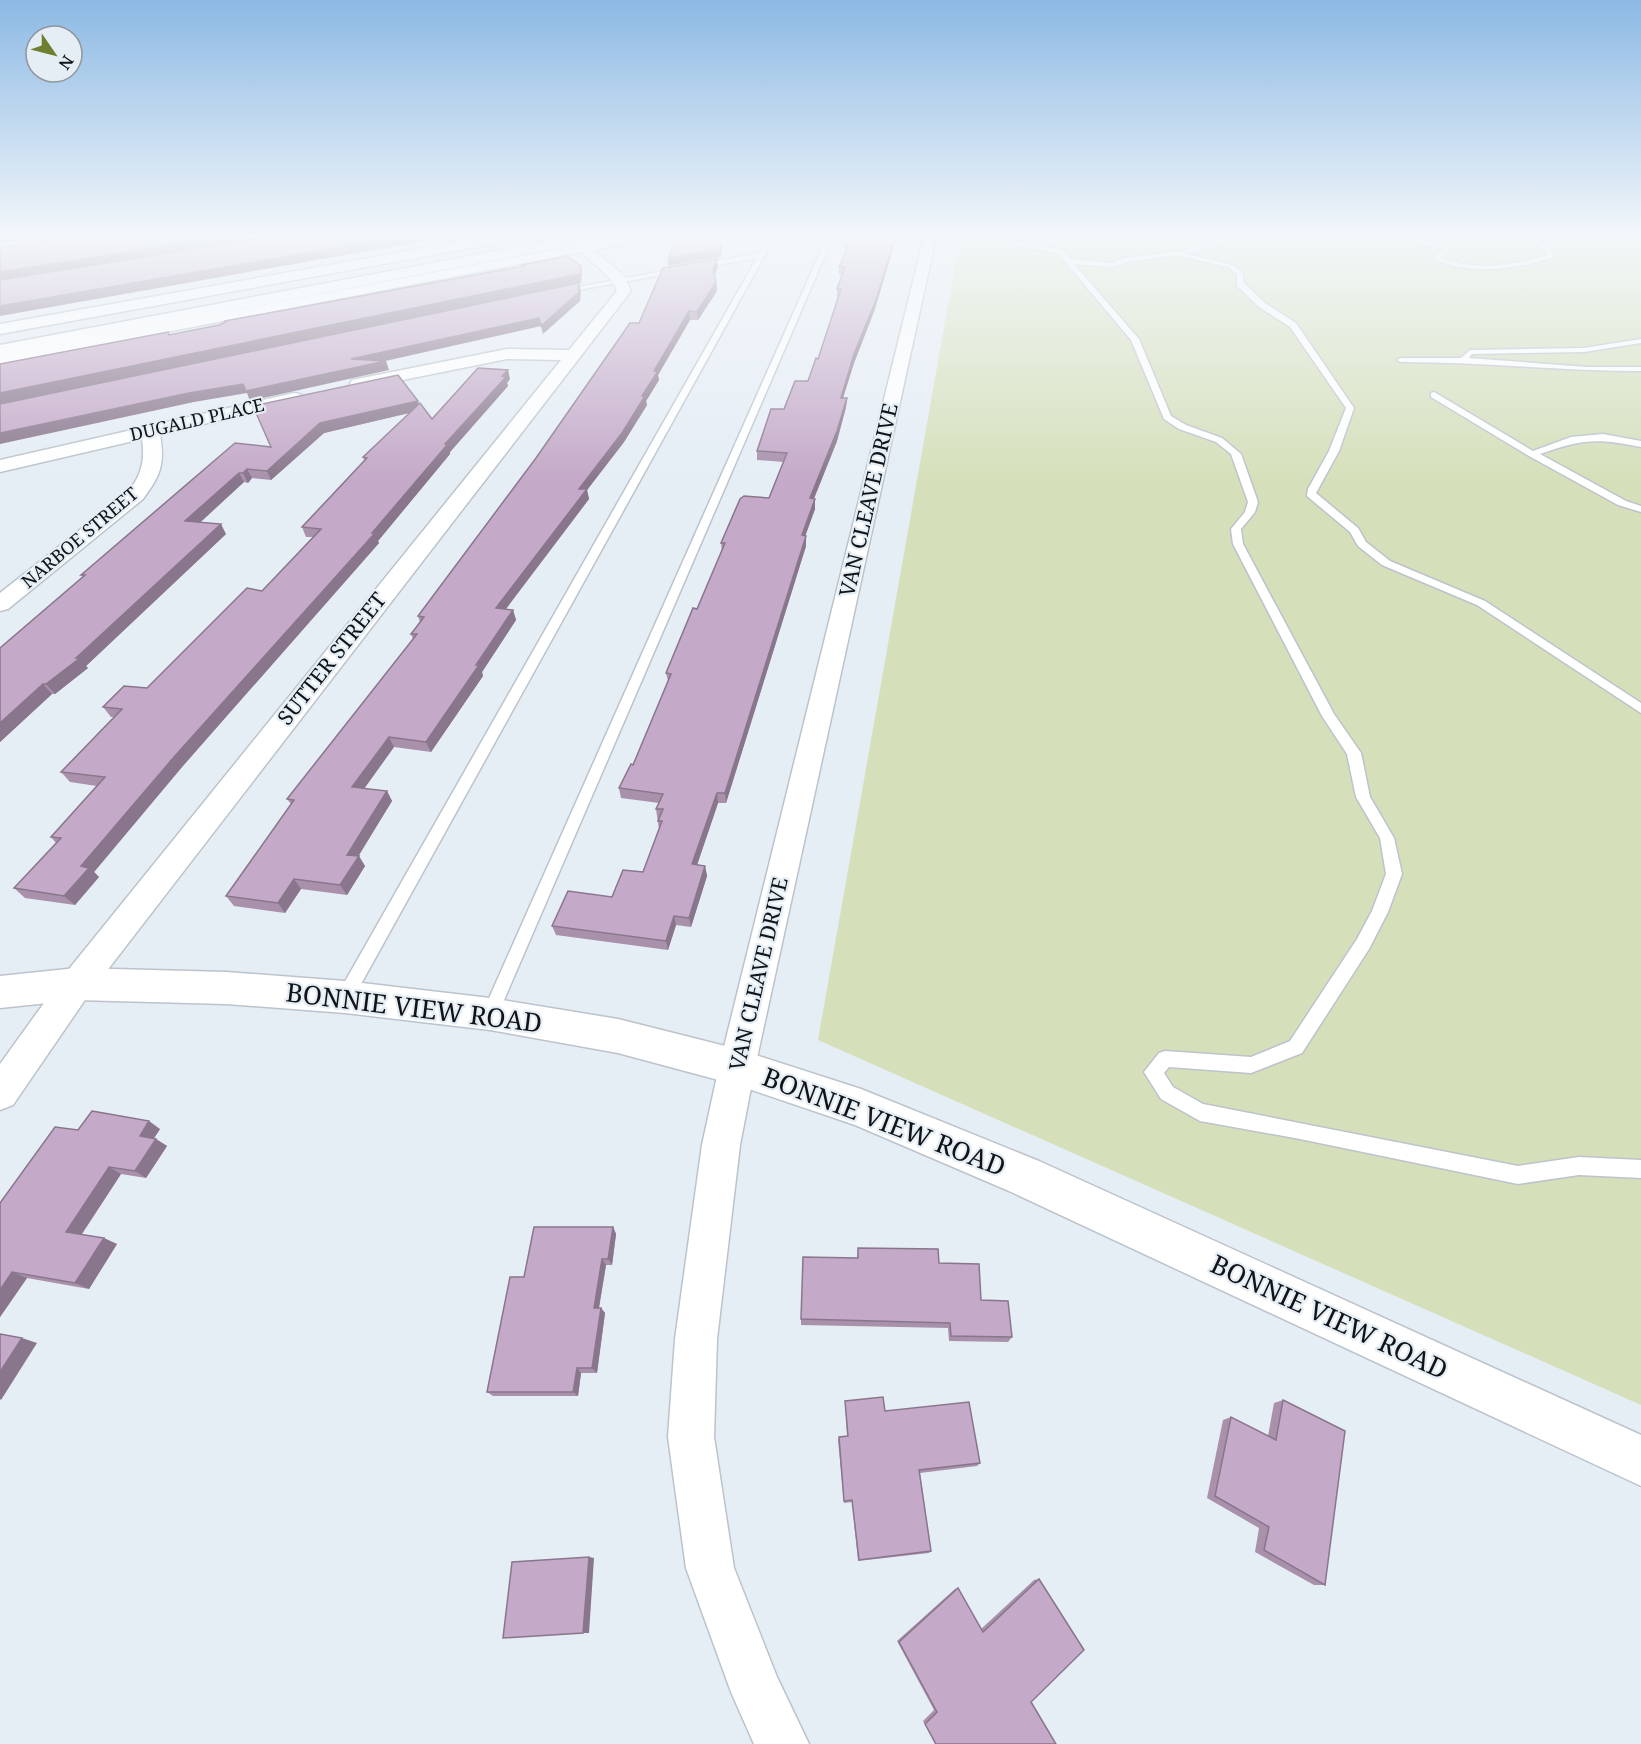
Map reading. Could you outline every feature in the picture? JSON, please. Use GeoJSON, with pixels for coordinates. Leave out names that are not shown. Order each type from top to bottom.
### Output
{"type":"FeatureCollection","features":[{"type":"Feature","properties":{"kind":"main road"},"geometry":{"type":"LineString","coordinates":[[0,350],[19,340],[131,318]]}},
{"type":"Feature","properties":{"kind":"main road"},"geometry":{"type":"LineString","coordinates":[[0,337],[19,340],[142,318]]}},
{"type":"Feature","properties":{"kind":"main road","name":"BONNIE VIEW ROAD"},"geometry":{"type":"LineString","coordinates":[[0,992],[76,984],[226,988],[345,997],[490,1014],[618,1036],[737,1067],[861,1108],[1024,1176],[1641,1461]]}},
{"type":"Feature","properties":{"kind":"street"},"geometry":{"type":"LineString","coordinates":[[0,328],[54,318]]}},
{"type":"Feature","properties":{"kind":"street"},"geometry":{"type":"LineString","coordinates":[[0,359],[200,318]]}},
{"type":"Feature","properties":{"kind":"street","name":"SUTTER STREET"},"geometry":{"type":"LineString","coordinates":[[0,1093],[76,984],[601,318]]}},
{"type":"Feature","properties":{"kind":"street","name":"VAN CLEAVE DRIVE"},"geometry":{"type":"LineString","coordinates":[[782,1744],[757,1692],[710,1568],[691,1437],[697,1327],[721,1145],[737,1067],[911,318]]}},
{"type":"Feature","properties":{"kind":"street"},"geometry":{"type":"LineString","coordinates":[[336,389],[507,354],[571,354]]}},
{"type":"Feature","properties":{"kind":"street","name":"DUGALD PLACE"},"geometry":{"type":"LineString","coordinates":[[0,466],[313,394]]}},
{"type":"Feature","properties":{"kind":"street","name":"NARBOE STREET"},"geometry":{"type":"LineString","coordinates":[[0,603],[136,495],[152,474],[154,454],[150,431]]}},
{"type":"Feature","properties":{"kind":"lane"},"geometry":{"type":"LineString","coordinates":[[345,997],[726,318]]}},
{"type":"Feature","properties":{"kind":"lane"},"geometry":{"type":"LineString","coordinates":[[490,1014],[794,318]]}},
{"type":"Feature","properties":{"kind":"lane"},"geometry":{"type":"LineString","coordinates":[[1116,318],[1135,339],[1167,417],[1174,423],[1205,435],[1235,452],[1255,497],[1252,512],[1236,529],[1238,544],[1328,716],[1354,753],[1363,797],[1387,838],[1394,874],[1380,912],[1363,944],[1296,1047],[1251,1065],[1165,1059],[1153,1072],[1167,1093],[1200,1112],[1300,1130],[1454,1163],[1518,1175],[1579,1166],[1641,1168]]}},
{"type":"Feature","properties":{"kind":"lane"},"geometry":{"type":"LineString","coordinates":[[1285,318],[1293,325],[1350,408],[1332,456],[1314,481],[1311,494],[1354,530],[1362,544],[1386,563],[1481,603],[1641,709]]}},
{"type":"Feature","properties":{"kind":"lane"},"geometry":{"type":"LineString","coordinates":[[1462,360],[1470,352],[1487,350],[1584,350],[1641,341]]}},
{"type":"Feature","properties":{"kind":"lane"},"geometry":{"type":"LineString","coordinates":[[1401,360],[1462,360],[1587,369],[1641,369]]}},
{"type":"Feature","properties":{"kind":"lane"},"geometry":{"type":"LineString","coordinates":[[1434,395],[1532,454],[1622,503],[1641,509]]}},
{"type":"Feature","properties":{"kind":"lane"},"geometry":{"type":"LineString","coordinates":[[1532,454],[1571,440],[1603,437],[1641,444]]}},
{"type":"Feature","properties":{"kind":"green space"},"geometry":{"type":"Polygon","coordinates":[[[946,318],[1641,318],[1641,1405],[818,1040],[946,318]]]}},
{"type":"Feature","properties":{"kind":"building"},"geometry":{"type":"Polygon","coordinates":[[[239,318],[364,318],[0,393],[0,364],[168,332],[169,335],[219,325],[225,321],[239,318]]]}},
{"type":"Feature","properties":{"kind":"building"},"geometry":{"type":"Polygon","coordinates":[[[410,318],[537,318],[351,359],[386,361],[246,391],[243,384],[189,393],[0,433],[0,404],[410,318]]]}},
{"type":"Feature","properties":{"kind":"building"},"geometry":{"type":"Polygon","coordinates":[[[539,318],[550,318],[541,326],[539,318]]]}},
{"type":"Feature","properties":{"kind":"building"},"geometry":{"type":"Polygon","coordinates":[[[641,318],[685,318],[654,371],[658,371],[642,396],[645,396],[622,433],[579,489],[587,489],[496,608],[513,610],[476,665],[479,665],[426,742],[389,737],[352,787],[387,791],[347,855],[359,856],[340,885],[294,879],[278,903],[226,896],[294,800],[287,799],[417,634],[411,634],[424,617],[418,616],[536,458],[630,323],[639,323],[641,318]]]}},
{"type":"Feature","properties":{"kind":"building"},"geometry":{"type":"Polygon","coordinates":[[[831,318],[869,318],[854,354],[841,398],[847,398],[837,431],[810,498],[815,499],[802,535],[806,536],[725,793],[717,793],[692,864],[705,866],[689,918],[674,916],[666,941],[552,926],[568,891],[612,897],[623,870],[643,872],[662,821],[658,821],[663,809],[656,809],[663,794],[619,788],[631,764],[633,765],[671,674],[666,673],[693,608],[697,609],[725,543],[721,543],[740,499],[744,496],[769,498],[787,453],[757,451],[771,409],[784,409],[795,381],[808,381],[816,358],[818,359],[831,318]]]}},
{"type":"Feature","properties":{"kind":"building"},"geometry":{"type":"Polygon","coordinates":[[[478,368],[508,370],[502,376],[506,377],[445,444],[447,445],[372,533],[375,533],[174,757],[81,866],[89,868],[64,896],[14,888],[61,838],[51,837],[105,777],[61,772],[122,709],[103,707],[124,686],[147,688],[247,588],[262,591],[321,529],[302,527],[367,458],[363,457],[420,403],[432,419],[478,368]]]}},
{"type":"Feature","properties":{"kind":"building"},"geometry":{"type":"Polygon","coordinates":[[[398,375],[418,401],[320,423],[267,471],[247,469],[239,473],[185,521],[221,524],[76,658],[80,658],[43,684],[0,723],[0,648],[235,443],[271,447],[253,406],[398,375]]]}},
{"type":"Feature","properties":{"kind":"building"},"geometry":{"type":"Polygon","coordinates":[[[92,1111],[149,1121],[140,1136],[156,1139],[135,1171],[109,1167],[66,1232],[104,1238],[75,1283],[12,1272],[0,1290],[0,1203],[55,1127],[78,1130],[92,1111]]]}},
{"type":"Feature","properties":{"kind":"building"},"geometry":{"type":"Polygon","coordinates":[[[534,1227],[613,1227],[608,1259],[602,1259],[594,1308],[601,1308],[592,1368],[577,1368],[573,1392],[487,1392],[510,1277],[524,1277],[534,1227]]]}},
{"type":"Feature","properties":{"kind":"building"},"geometry":{"type":"Polygon","coordinates":[[[858,1248],[938,1249],[939,1263],[979,1264],[981,1300],[1008,1301],[1012,1337],[951,1336],[950,1323],[801,1319],[803,1257],[858,1258],[858,1248]]]}},
{"type":"Feature","properties":{"kind":"building"},"geometry":{"type":"Polygon","coordinates":[[[0,1334],[22,1338],[0,1372],[0,1334]]]}},
{"type":"Feature","properties":{"kind":"building"},"geometry":{"type":"Polygon","coordinates":[[[883,1397],[885,1411],[969,1402],[980,1463],[919,1470],[931,1551],[859,1560],[852,1500],[844,1501],[839,1437],[848,1436],[845,1401],[883,1397]]]}},
{"type":"Feature","properties":{"kind":"building"},"geometry":{"type":"Polygon","coordinates":[[[1283,1400],[1345,1431],[1325,1585],[1264,1550],[1269,1527],[1215,1496],[1231,1417],[1276,1440],[1283,1400]]]}},
{"type":"Feature","properties":{"kind":"building"},"geometry":{"type":"Polygon","coordinates":[[[589,1557],[583,1633],[503,1638],[512,1562],[589,1557]]]}},
{"type":"Feature","properties":{"kind":"building"},"geometry":{"type":"Polygon","coordinates":[[[1039,1579],[1084,1650],[1031,1702],[1056,1744],[936,1744],[925,1724],[937,1712],[899,1642],[958,1588],[983,1632],[1039,1579]]]}}]}
